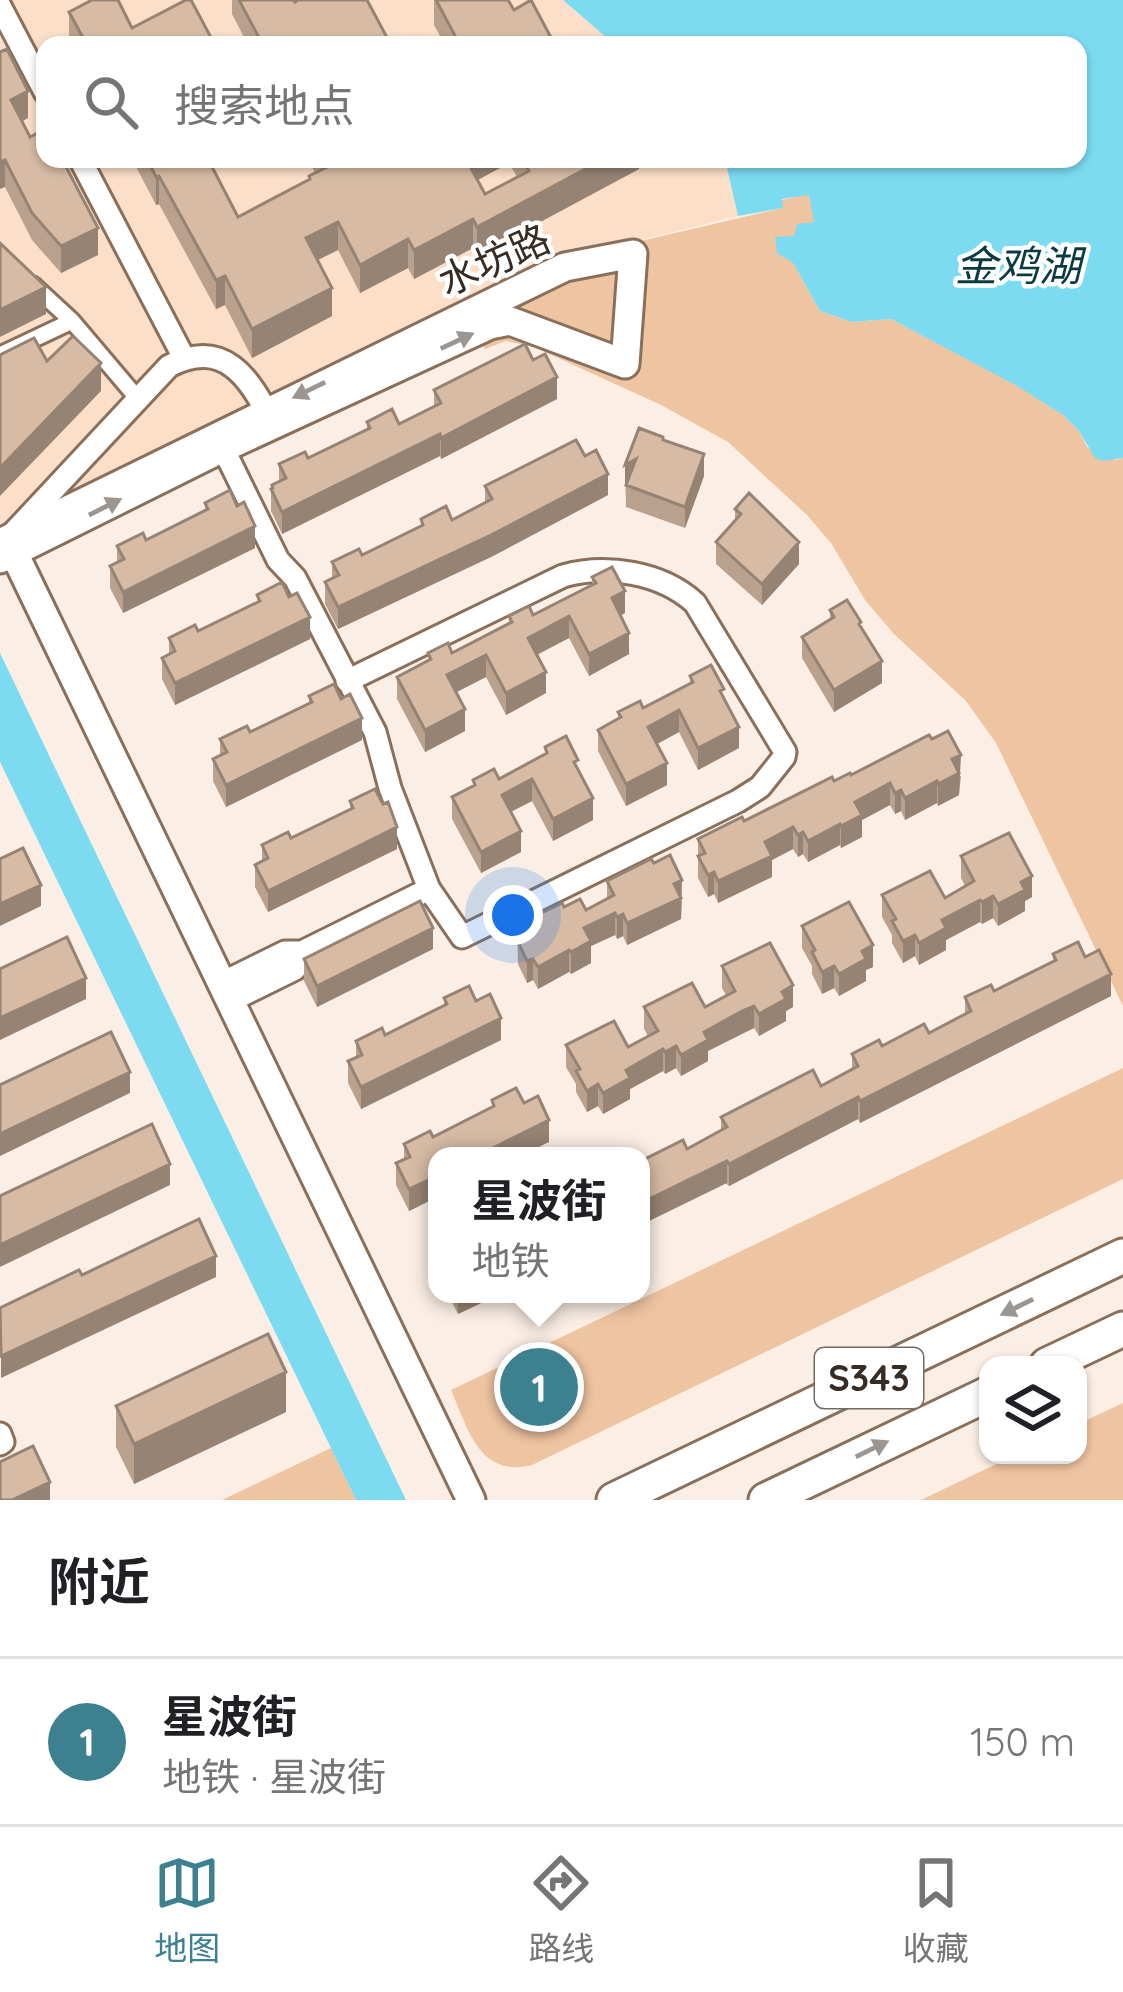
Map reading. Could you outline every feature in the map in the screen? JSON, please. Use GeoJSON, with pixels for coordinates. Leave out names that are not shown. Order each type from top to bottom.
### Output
{"type":"FeatureCollection","features":[{"type":"Feature","properties":{"kind":"main road","name":"S343"},"geometry":{"type":"LineString","coordinates":[[614,1500],[1123,1256]]}},
{"type":"Feature","properties":{"kind":"main road"},"geometry":{"type":"LineString","coordinates":[[1066,1356],[1123,1329]]}},
{"type":"Feature","properties":{"kind":"main road","name":"S343"},"geometry":{"type":"LineString","coordinates":[[766,1500],[979,1398]]}},
{"type":"Feature","properties":{"kind":"street"},"geometry":{"type":"LineString","coordinates":[[0,7],[36,75]]}},
{"type":"Feature","properties":{"kind":"street"},"geometry":{"type":"LineString","coordinates":[[85,168],[184,358]]}},
{"type":"Feature","properties":{"kind":"street","name":"水坊路"},"geometry":{"type":"LineString","coordinates":[[633,254],[625,364],[503,322],[270,418],[223,448],[5,548],[565,267],[633,254]]}},
{"type":"Feature","properties":{"kind":"street"},"geometry":{"type":"LineString","coordinates":[[14,268],[72,321],[138,399]]}},
{"type":"Feature","properties":{"kind":"street"},"geometry":{"type":"LineString","coordinates":[[0,355],[72,321]]}},
{"type":"Feature","properties":{"kind":"street"},"geometry":{"type":"LineString","coordinates":[[270,418],[248,379],[234,367],[201,355],[184,358],[169,366],[5,548],[471,1500]]}},
{"type":"Feature","properties":{"kind":"street"},"geometry":{"type":"LineString","coordinates":[[223,448],[278,560],[296,578],[347,681],[375,732],[390,788],[429,889],[462,937],[738,801],[760,787],[785,752],[694,603],[683,592],[632,574],[563,576],[347,681]]}},
{"type":"Feature","properties":{"kind":"street"},"geometry":{"type":"LineString","coordinates":[[226,992],[295,968],[302,952],[429,889]]}},
{"type":"Feature","properties":{"kind":"street"},"geometry":{"type":"LineString","coordinates":[[0,1434],[0,1444]]}},
{"type":"Feature","properties":{"kind":"shaded area"},"geometry":{"type":"Polygon","coordinates":[[[0,0],[563,0],[605,36],[36,36],[36,168],[727,168],[738,216],[568,258],[0,532],[0,0]]]}},
{"type":"Feature","properties":{"kind":"shaded area"},"geometry":{"type":"Polygon","coordinates":[[[809,194],[815,222],[793,263],[820,311],[852,322],[891,319],[1063,415],[1087,447],[1116,460],[1123,458],[1123,1006],[996,743],[966,701],[865,600],[831,543],[807,515],[728,442],[661,405],[534,347],[506,341],[485,349],[462,307],[568,258],[782,208],[782,200],[809,194]]]}},
{"type":"Feature","properties":{"kind":"shaded area"},"geometry":{"type":"Polygon","coordinates":[[[1123,1068],[1123,1179],[532,1465],[499,1464],[478,1447],[451,1390],[633,1303],[650,1303],[650,1295],[1123,1068]]]}},
{"type":"Feature","properties":{"kind":"shaded area"},"geometry":{"type":"Polygon","coordinates":[[[1123,1403],[1123,1500],[921,1500],[996,1464],[1087,1464],[1087,1420],[1123,1403]]]}},
{"type":"Feature","properties":{"kind":"shaded area"},"geometry":{"type":"Polygon","coordinates":[[[331,1448],[356,1500],[222,1500],[331,1448]]]}},
{"type":"Feature","properties":{"kind":"water","name":"金鸡湖"},"geometry":{"type":"Polygon","coordinates":[[[563,0],[1123,0],[1123,458],[1095,458],[1063,415],[891,319],[852,322],[820,311],[793,263],[777,253],[775,237],[794,236],[797,224],[814,222],[809,195],[782,199],[783,208],[738,216],[727,168],[1087,168],[1087,36],[605,36],[563,0]]]}},
{"type":"Feature","properties":{"kind":"water"},"geometry":{"type":"Polygon","coordinates":[[[0,653],[406,1500],[356,1500],[0,762],[0,653]]]}},
{"type":"Feature","properties":{"kind":"building"},"geometry":{"type":"Polygon","coordinates":[[[92,0],[118,0],[132,28],[191,0],[210,36],[82,36],[69,12],[92,0]]]}},
{"type":"Feature","properties":{"kind":"building"},"geometry":{"type":"Polygon","coordinates":[[[239,0],[367,0],[386,36],[258,36],[239,0]]]}},
{"type":"Feature","properties":{"kind":"building"},"geometry":{"type":"Polygon","coordinates":[[[436,0],[508,0],[514,10],[531,0],[550,36],[455,36],[436,0]]]}},
{"type":"Feature","properties":{"kind":"building"},"geometry":{"type":"Polygon","coordinates":[[[7,49],[28,91],[11,100],[30,137],[36,134],[36,168],[67,168],[98,228],[61,246],[32,213],[5,160],[0,162],[0,52],[7,49]]]}},
{"type":"Feature","properties":{"kind":"building"},"geometry":{"type":"Polygon","coordinates":[[[152,168],[213,168],[238,217],[325,168],[471,168],[485,194],[527,168],[587,168],[477,227],[473,219],[414,250],[408,239],[360,265],[338,222],[306,238],[332,288],[252,329],[225,276],[216,280],[152,168]]]}},
{"type":"Feature","properties":{"kind":"building"},"geometry":{"type":"Polygon","coordinates":[[[0,243],[46,287],[0,310],[0,243]]]}},
{"type":"Feature","properties":{"kind":"building"},"geometry":{"type":"Polygon","coordinates":[[[73,336],[101,363],[0,468],[0,355],[34,338],[47,361],[73,336]]]}},
{"type":"Feature","properties":{"kind":"building"},"geometry":{"type":"Polygon","coordinates":[[[525,344],[533,360],[545,354],[557,377],[441,438],[440,434],[282,512],[271,489],[286,478],[279,464],[305,452],[308,458],[370,428],[367,422],[392,409],[399,424],[441,403],[434,390],[525,344]]]}},
{"type":"Feature","properties":{"kind":"building"},"geometry":{"type":"Polygon","coordinates":[[[639,428],[704,454],[685,507],[626,485],[636,459],[625,465],[639,428]]]}},
{"type":"Feature","properties":{"kind":"building"},"geometry":{"type":"Polygon","coordinates":[[[576,440],[585,456],[596,450],[608,474],[338,607],[325,582],[339,575],[332,562],[359,549],[362,555],[423,525],[421,519],[446,506],[452,520],[492,499],[485,486],[576,440]]]}},
{"type":"Feature","properties":{"kind":"building"},"geometry":{"type":"Polygon","coordinates":[[[230,490],[237,506],[244,502],[255,526],[123,592],[110,566],[124,559],[117,546],[143,533],[146,540],[208,509],[205,503],[230,490]]]}},
{"type":"Feature","properties":{"kind":"building"},"geometry":{"type":"Polygon","coordinates":[[[749,493],[799,542],[762,584],[716,542],[741,514],[735,509],[749,493]]]}},
{"type":"Feature","properties":{"kind":"building"},"geometry":{"type":"Polygon","coordinates":[[[612,567],[625,591],[612,598],[629,633],[589,654],[569,616],[528,638],[546,672],[506,693],[486,655],[447,675],[465,709],[425,730],[397,677],[431,659],[428,653],[448,643],[452,653],[512,622],[509,616],[529,606],[533,615],[596,583],[592,577],[612,567]]]}},
{"type":"Feature","properties":{"kind":"building"},"geometry":{"type":"Polygon","coordinates":[[[282,582],[289,597],[297,593],[310,617],[175,683],[162,658],[175,651],[169,638],[195,625],[198,631],[260,601],[257,595],[282,582]]]}},
{"type":"Feature","properties":{"kind":"building"},"geometry":{"type":"Polygon","coordinates":[[[847,600],[882,661],[834,690],[802,637],[834,617],[830,610],[847,600]]]}},
{"type":"Feature","properties":{"kind":"building"},"geometry":{"type":"Polygon","coordinates":[[[711,665],[739,727],[698,748],[679,710],[648,727],[667,763],[626,784],[598,730],[621,717],[618,712],[640,701],[643,708],[693,682],[690,676],[711,665]]]}},
{"type":"Feature","properties":{"kind":"building"},"geometry":{"type":"Polygon","coordinates":[[[334,684],[341,699],[350,694],[362,718],[226,785],[213,759],[227,752],[220,739],[247,726],[250,732],[312,702],[309,696],[334,684]]]}},
{"type":"Feature","properties":{"kind":"building"},"geometry":{"type":"Polygon","coordinates":[[[948,731],[961,755],[952,759],[959,773],[905,798],[890,783],[855,802],[862,815],[841,826],[808,841],[793,827],[765,842],[772,856],[718,881],[714,872],[708,875],[698,856],[705,853],[698,839],[832,777],[834,781],[851,775],[929,735],[932,739],[948,731]]]}},
{"type":"Feature","properties":{"kind":"building"},"geometry":{"type":"Polygon","coordinates":[[[566,736],[593,798],[553,819],[532,779],[502,795],[521,831],[481,852],[452,797],[494,769],[499,779],[547,753],[545,747],[566,736]]]}},
{"type":"Feature","properties":{"kind":"building"},"geometry":{"type":"Polygon","coordinates":[[[375,789],[383,804],[388,802],[397,827],[268,891],[255,865],[268,858],[262,845],[288,832],[291,838],[353,808],[350,801],[375,789]]]}},
{"type":"Feature","properties":{"kind":"building"},"geometry":{"type":"Polygon","coordinates":[[[1009,833],[1032,876],[1021,882],[1025,890],[998,904],[993,896],[980,900],[942,920],[946,928],[919,943],[915,935],[903,941],[882,895],[930,871],[945,898],[974,881],[961,856],[1009,833]]]}},
{"type":"Feature","properties":{"kind":"building"},"geometry":{"type":"Polygon","coordinates":[[[23,848],[41,885],[0,904],[0,859],[23,848]]]}},
{"type":"Feature","properties":{"kind":"building"},"geometry":{"type":"Polygon","coordinates":[[[670,855],[682,880],[674,884],[681,898],[627,923],[623,914],[617,917],[615,913],[584,928],[591,941],[571,952],[538,967],[533,959],[527,961],[518,942],[525,939],[517,925],[580,899],[586,910],[614,895],[607,881],[670,855]]]}},
{"type":"Feature","properties":{"kind":"building"},"geometry":{"type":"Polygon","coordinates":[[[420,901],[433,928],[317,986],[304,959],[420,901]]]}},
{"type":"Feature","properties":{"kind":"building"},"geometry":{"type":"Polygon","coordinates":[[[849,902],[873,945],[862,951],[866,959],[839,974],[834,966],[822,972],[802,926],[849,902]]]}},
{"type":"Feature","properties":{"kind":"building"},"geometry":{"type":"Polygon","coordinates":[[[67,937],[86,978],[0,1018],[0,969],[67,937]]]}},
{"type":"Feature","properties":{"kind":"building"},"geometry":{"type":"Polygon","coordinates":[[[1078,942],[1085,957],[1099,950],[1111,974],[860,1101],[858,1097],[650,1199],[650,1156],[683,1140],[687,1149],[727,1127],[721,1117],[813,1070],[821,1086],[858,1066],[852,1054],[879,1040],[882,1046],[924,1024],[929,1033],[971,1011],[965,997],[991,985],[994,991],[1056,960],[1053,954],[1078,942]]]}},
{"type":"Feature","properties":{"kind":"building"},"geometry":{"type":"Polygon","coordinates":[[[770,943],[793,985],[782,992],[786,999],[759,1014],[754,1006],[742,1011],[704,1032],[708,1040],[681,1055],[676,1046],[663,1049],[626,1070],[630,1078],[603,1093],[598,1084],[587,1091],[566,1045],[614,1021],[628,1047],[658,1031],[644,1007],[692,983],[705,1007],[735,991],[722,966],[770,943]]]}},
{"type":"Feature","properties":{"kind":"building"},"geometry":{"type":"Polygon","coordinates":[[[469,986],[476,1001],[490,994],[501,1018],[361,1087],[348,1061],[362,1055],[356,1041],[382,1028],[385,1035],[447,1004],[444,998],[469,986]]]}},
{"type":"Feature","properties":{"kind":"building"},"geometry":{"type":"Polygon","coordinates":[[[111,1032],[130,1072],[0,1134],[0,1085],[111,1032]]]}},
{"type":"Feature","properties":{"kind":"building"},"geometry":{"type":"Polygon","coordinates":[[[516,1088],[524,1103],[538,1096],[549,1120],[495,1147],[428,1147],[428,1180],[409,1189],[396,1163],[410,1157],[404,1144],[430,1131],[433,1137],[494,1106],[492,1100],[516,1088]]]}},
{"type":"Feature","properties":{"kind":"building"},"geometry":{"type":"Polygon","coordinates":[[[152,1124],[170,1164],[0,1245],[0,1196],[152,1124]]]}},
{"type":"Feature","properties":{"kind":"building"},"geometry":{"type":"Polygon","coordinates":[[[199,1219],[216,1256],[1,1356],[0,1308],[199,1219]]]}},
{"type":"Feature","properties":{"kind":"building"},"geometry":{"type":"Polygon","coordinates":[[[268,1334],[286,1372],[134,1444],[116,1406],[268,1334]]]}},
{"type":"Feature","properties":{"kind":"building"},"geometry":{"type":"Polygon","coordinates":[[[33,1446],[50,1482],[12,1500],[0,1500],[0,1462],[33,1446]]]}},
{"type":"Feature","properties":{"kind":"place","name":"星波街"},"geometry":{"type":"Point","coordinates":[539,1387]}}]}
